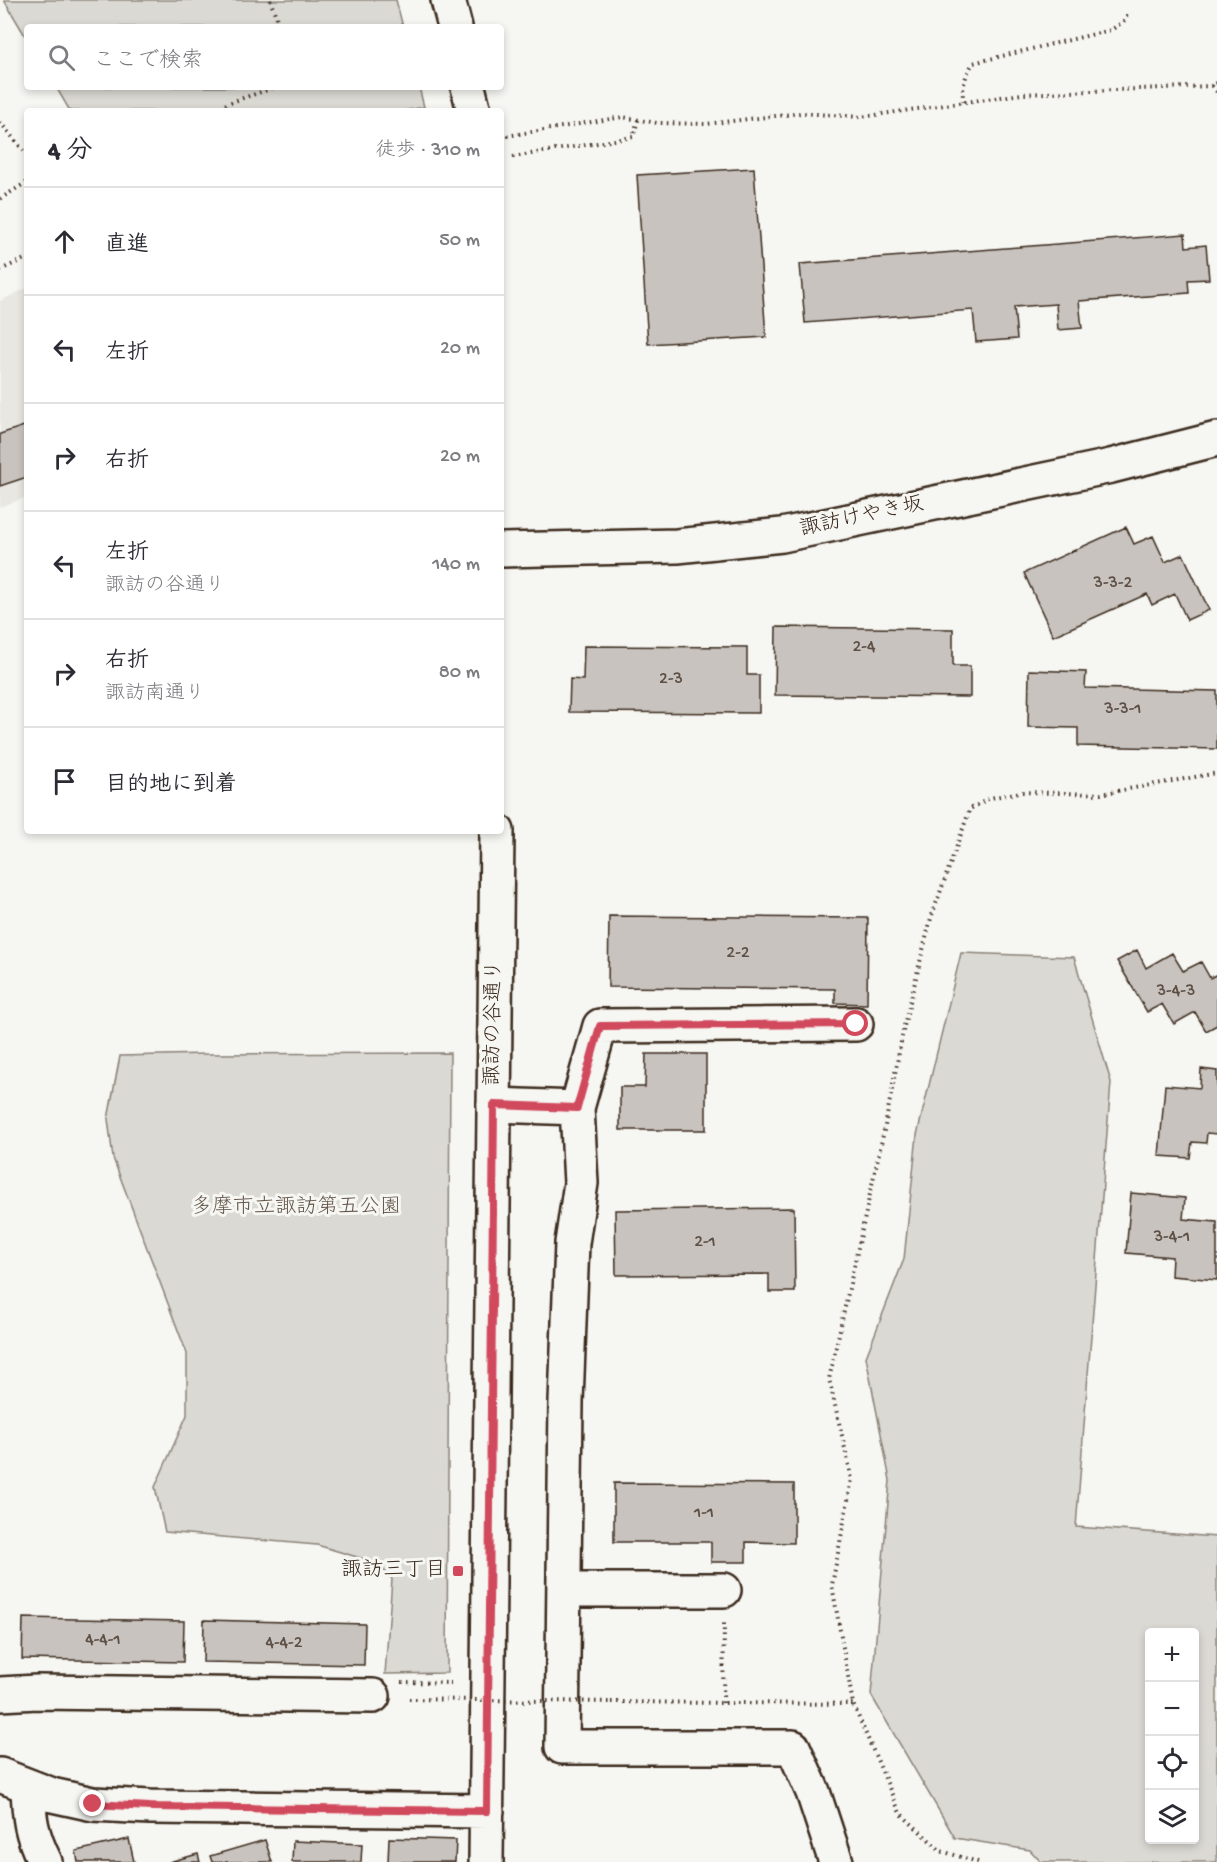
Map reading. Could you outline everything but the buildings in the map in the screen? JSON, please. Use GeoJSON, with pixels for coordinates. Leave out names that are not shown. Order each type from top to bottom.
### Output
{"type":"FeatureCollection","features":[{"type":"Feature","properties":{"kind":"street"},"geometry":{"type":"LineString","coordinates":[[448,0],[454,24]]}},
{"type":"Feature","properties":{"kind":"street"},"geometry":{"type":"LineString","coordinates":[[469,90],[473,108]]}},
{"type":"Feature","properties":{"kind":"street","name":"諏訪けやき坂"},"geometry":{"type":"LineString","coordinates":[[504,549],[677,546],[782,535],[1111,466],[1217,439]]}},
{"type":"Feature","properties":{"kind":"street","name":"諏訪の谷通り"},"geometry":{"type":"LineString","coordinates":[[486,1862],[497,834]]}},
{"type":"Feature","properties":{"kind":"street"},"geometry":{"type":"LineString","coordinates":[[836,1862],[813,1791],[793,1747],[562,1747],[566,1402],[573,1243],[581,1183],[577,1108],[600,1026],[856,1024]]}},
{"type":"Feature","properties":{"kind":"street"},"geometry":{"type":"LineString","coordinates":[[494,1105],[577,1108]]}},
{"type":"Feature","properties":{"kind":"street"},"geometry":{"type":"LineString","coordinates":[[564,1590],[724,1590]]}},
{"type":"Feature","properties":{"kind":"street"},"geometry":{"type":"LineString","coordinates":[[0,1695],[37,1692],[385,1689]]}},
{"type":"Feature","properties":{"kind":"street"},"geometry":{"type":"LineString","coordinates":[[14,1781],[52,1795],[93,1804],[150,1807],[487,1811]]}},
{"type":"Feature","properties":{"kind":"street"},"geometry":{"type":"LineString","coordinates":[[14,1781],[29,1816],[35,1841],[45,1862]]}},
{"type":"Feature","properties":{"kind":"path"},"geometry":{"type":"LineString","coordinates":[[270,0],[279,24]]}},
{"type":"Feature","properties":{"kind":"path"},"geometry":{"type":"LineString","coordinates":[[963,102],[962,89],[965,75],[973,63],[1111,30],[1123,22],[1129,12]]}},
{"type":"Feature","properties":{"kind":"path"},"geometry":{"type":"LineString","coordinates":[[504,137],[622,117],[657,123],[706,124],[801,113],[861,117],[1022,94],[1215,85],[1217,92]]}},
{"type":"Feature","properties":{"kind":"path"},"geometry":{"type":"LineString","coordinates":[[220,108],[267,90]]}},
{"type":"Feature","properties":{"kind":"path"},"geometry":{"type":"LineString","coordinates":[[513,157],[633,136],[638,120]]}},
{"type":"Feature","properties":{"kind":"path"},"geometry":{"type":"LineString","coordinates":[[0,122],[24,151]]}},
{"type":"Feature","properties":{"kind":"path"},"geometry":{"type":"LineString","coordinates":[[0,199],[24,184]]}},
{"type":"Feature","properties":{"kind":"path"},"geometry":{"type":"LineString","coordinates":[[0,270],[24,259]]}},
{"type":"Feature","properties":{"kind":"path"},"geometry":{"type":"LineString","coordinates":[[978,1862],[941,1851],[900,1813],[853,1704],[832,1585],[852,1479],[829,1378],[909,1005],[931,918],[970,809],[990,798],[1021,792],[1101,794],[1217,773]]}},
{"type":"Feature","properties":{"kind":"path"},"geometry":{"type":"LineString","coordinates":[[723,1703],[724,1590]]}},
{"type":"Feature","properties":{"kind":"path"},"geometry":{"type":"LineString","coordinates":[[385,1689],[451,1683]]}},
{"type":"Feature","properties":{"kind":"path"},"geometry":{"type":"LineString","coordinates":[[409,1699],[853,1704]]}},
{"type":"Feature","properties":{"kind":"shaded area"},"geometry":{"type":"Polygon","coordinates":[[[24,289],[24,498],[0,507],[0,301],[24,289]]]}},
{"type":"Feature","properties":{"kind":"green space"},"geometry":{"type":"Polygon","coordinates":[[[4,0],[396,0],[402,24],[24,24],[24,34],[4,0]]]}},
{"type":"Feature","properties":{"kind":"green space"},"geometry":{"type":"Polygon","coordinates":[[[58,90],[420,90],[424,107],[419,108],[68,108],[58,90]]]}},
{"type":"Feature","properties":{"kind":"green space"},"geometry":{"type":"Polygon","coordinates":[[[961,953],[1074,957],[1111,1082],[1076,1527],[1217,1537],[1217,1862],[1041,1862],[1030,1850],[955,1838],[871,1695],[890,1480],[866,1357],[904,1259],[917,1135],[961,953]]]}},
{"type":"Feature","properties":{"kind":"green space","name":"多摩市立諏訪第五公園"},"geometry":{"type":"Polygon","coordinates":[[[450,1053],[447,1673],[385,1674],[392,1579],[377,1563],[317,1545],[165,1532],[155,1487],[187,1415],[187,1354],[113,1158],[108,1119],[120,1056],[450,1053]]]}},
{"type":"Feature","properties":{"kind":"place","name":"諏訪三丁目"},"geometry":{"type":"Point","coordinates":[458,1571]}},
{"type":"Feature","properties":{"kind":"route"},"geometry":{"type":"LineString","coordinates":[[93,1804],[150,1807],[487,1811],[494,1105],[577,1108],[600,1026],[856,1024]]}}]}
